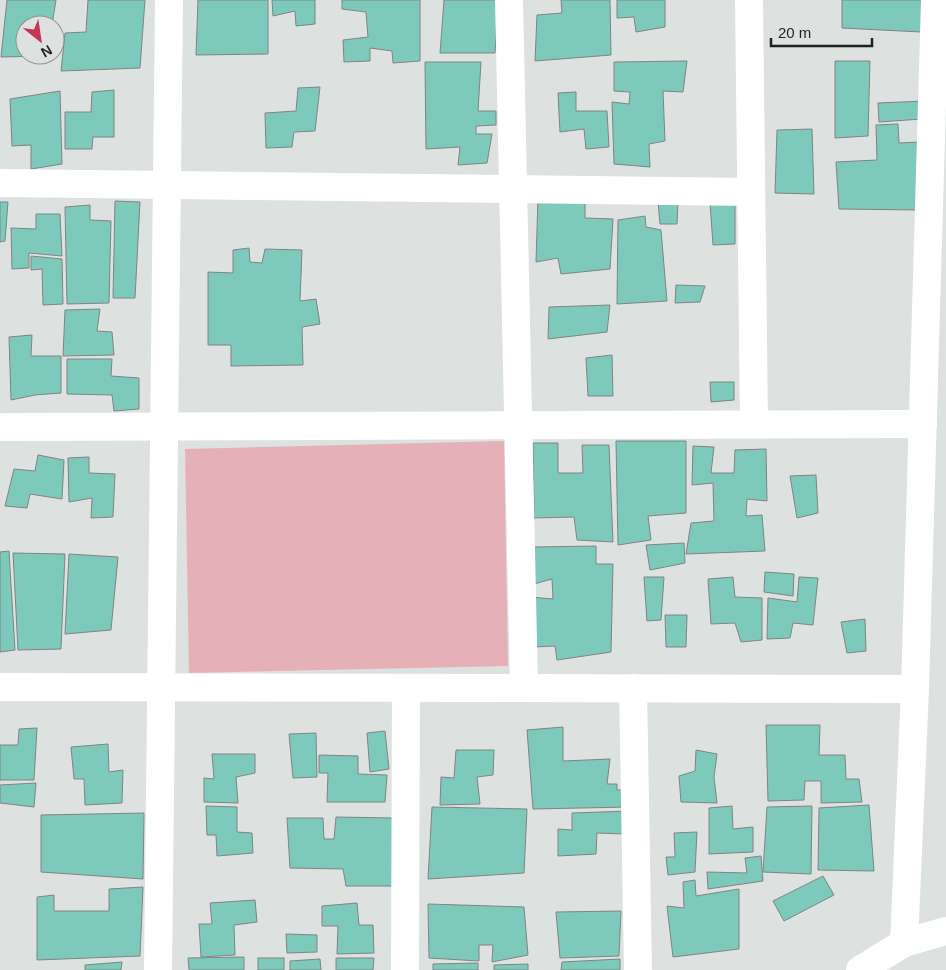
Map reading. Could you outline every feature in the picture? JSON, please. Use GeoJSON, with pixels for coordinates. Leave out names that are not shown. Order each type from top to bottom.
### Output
{"type":"FeatureCollection","features":[{"type":"Feature","properties":{"kind":"street"},"geometry":{"type":"LineString","coordinates":[[158,970],[170,0]]}},
{"type":"Feature","properties":{"kind":"street"},"geometry":{"type":"LineString","coordinates":[[509,0],[524,688]]}},
{"type":"Feature","properties":{"kind":"street"},"geometry":{"type":"LineString","coordinates":[[749,0],[754,424]]}},
{"type":"Feature","properties":{"kind":"street"},"geometry":{"type":"LineString","coordinates":[[904,943],[916,689],[935,0]]}},
{"type":"Feature","properties":{"kind":"street"},"geometry":{"type":"LineString","coordinates":[[0,183],[752,192]]}},
{"type":"Feature","properties":{"kind":"street"},"geometry":{"type":"LineString","coordinates":[[0,427],[923,424]]}},
{"type":"Feature","properties":{"kind":"street"},"geometry":{"type":"LineString","coordinates":[[0,687],[916,689]]}},
{"type":"Feature","properties":{"kind":"street"},"geometry":{"type":"LineString","coordinates":[[405,970],[406,688]]}},
{"type":"Feature","properties":{"kind":"street"},"geometry":{"type":"LineString","coordinates":[[633,688],[638,970]]}},
{"type":"Feature","properties":{"kind":"street"},"geometry":{"type":"LineString","coordinates":[[860,970],[904,943],[946,931]]}},
{"type":"Feature","properties":{"kind":"shaded area"},"geometry":{"type":"Polygon","coordinates":[[[504,441],[508,666],[189,673],[185,449],[504,441]]]}},
{"type":"Feature","properties":{"kind":"building"},"geometry":{"type":"Polygon","coordinates":[[[7,0],[56,0],[54,15],[15,15],[15,57],[1,57],[7,0]]]}},
{"type":"Feature","properties":{"kind":"building"},"geometry":{"type":"Polygon","coordinates":[[[88,0],[145,0],[140,68],[61,71],[62,65],[65,65],[65,33],[86,32],[88,0]]]}},
{"type":"Feature","properties":{"kind":"building"},"geometry":{"type":"Polygon","coordinates":[[[198,0],[268,0],[268,54],[196,55],[198,0]]]}},
{"type":"Feature","properties":{"kind":"building"},"geometry":{"type":"Polygon","coordinates":[[[272,0],[315,0],[315,24],[296,26],[295,11],[273,16],[272,0]]]}},
{"type":"Feature","properties":{"kind":"building"},"geometry":{"type":"Polygon","coordinates":[[[342,0],[420,0],[420,61],[393,63],[392,51],[370,48],[370,61],[344,62],[343,40],[368,37],[366,12],[342,9],[342,0]]]}},
{"type":"Feature","properties":{"kind":"building"},"geometry":{"type":"Polygon","coordinates":[[[444,0],[498,0],[495,53],[440,53],[444,0]]]}},
{"type":"Feature","properties":{"kind":"building"},"geometry":{"type":"Polygon","coordinates":[[[561,0],[610,0],[611,55],[535,61],[537,15],[562,13],[561,0]]]}},
{"type":"Feature","properties":{"kind":"building"},"geometry":{"type":"Polygon","coordinates":[[[617,0],[665,0],[665,27],[636,32],[634,17],[617,18],[617,0]]]}},
{"type":"Feature","properties":{"kind":"building"},"geometry":{"type":"Polygon","coordinates":[[[842,0],[923,0],[921,32],[842,28],[842,0]]]}},
{"type":"Feature","properties":{"kind":"building"},"geometry":{"type":"Polygon","coordinates":[[[687,61],[683,92],[663,91],[665,141],[649,144],[650,167],[614,164],[612,102],[629,104],[630,92],[614,91],[614,62],[687,61]]]}},
{"type":"Feature","properties":{"kind":"building"},"geometry":{"type":"Polygon","coordinates":[[[835,61],[870,61],[868,136],[835,138],[835,61]]]}},
{"type":"Feature","properties":{"kind":"building"},"geometry":{"type":"Polygon","coordinates":[[[425,62],[481,62],[478,111],[496,111],[496,125],[476,126],[476,134],[492,134],[487,163],[458,165],[460,147],[426,149],[425,62]]]}},
{"type":"Feature","properties":{"kind":"building"},"geometry":{"type":"Polygon","coordinates":[[[320,87],[315,131],[294,132],[292,147],[266,148],[265,113],[296,111],[298,88],[320,87]]]}},
{"type":"Feature","properties":{"kind":"building"},"geometry":{"type":"Polygon","coordinates":[[[114,90],[114,137],[93,137],[92,149],[65,149],[65,112],[91,112],[92,92],[114,90]]]}},
{"type":"Feature","properties":{"kind":"building"},"geometry":{"type":"Polygon","coordinates":[[[60,91],[62,164],[31,169],[31,145],[12,146],[10,99],[60,91]]]}},
{"type":"Feature","properties":{"kind":"building"},"geometry":{"type":"Polygon","coordinates":[[[576,92],[576,111],[607,111],[609,147],[586,149],[584,129],[560,132],[558,93],[576,92]]]}},
{"type":"Feature","properties":{"kind":"building"},"geometry":{"type":"Polygon","coordinates":[[[924,101],[922,119],[879,122],[878,103],[924,101]]]}},
{"type":"Feature","properties":{"kind":"building"},"geometry":{"type":"Polygon","coordinates":[[[898,124],[899,143],[920,142],[920,210],[839,209],[836,162],[877,160],[876,125],[898,124]]]}},
{"type":"Feature","properties":{"kind":"building"},"geometry":{"type":"Polygon","coordinates":[[[812,129],[814,194],[775,193],[777,130],[812,129]]]}},
{"type":"Feature","properties":{"kind":"building"},"geometry":{"type":"Polygon","coordinates":[[[538,198],[585,198],[585,218],[613,219],[610,269],[561,274],[558,258],[536,262],[538,198]]]}},
{"type":"Feature","properties":{"kind":"building"},"geometry":{"type":"Polygon","coordinates":[[[115,201],[140,202],[135,298],[113,298],[115,201]]]}},
{"type":"Feature","properties":{"kind":"building"},"geometry":{"type":"Polygon","coordinates":[[[0,202],[8,202],[5,241],[0,242],[0,202]]]}},
{"type":"Feature","properties":{"kind":"building"},"geometry":{"type":"Polygon","coordinates":[[[658,202],[678,202],[677,224],[660,224],[658,202]]]}},
{"type":"Feature","properties":{"kind":"building"},"geometry":{"type":"Polygon","coordinates":[[[735,202],[735,244],[713,245],[710,203],[735,202]]]}},
{"type":"Feature","properties":{"kind":"building"},"geometry":{"type":"Polygon","coordinates":[[[90,205],[90,220],[111,221],[109,303],[67,304],[65,207],[90,205]]]}},
{"type":"Feature","properties":{"kind":"building"},"geometry":{"type":"Polygon","coordinates":[[[36,214],[60,214],[62,256],[29,253],[29,268],[12,269],[11,228],[36,229],[36,214]]]}},
{"type":"Feature","properties":{"kind":"building"},"geometry":{"type":"Polygon","coordinates":[[[645,216],[646,227],[661,230],[667,301],[617,304],[618,220],[645,216]]]}},
{"type":"Feature","properties":{"kind":"building"},"geometry":{"type":"Polygon","coordinates":[[[249,248],[250,262],[262,263],[265,249],[302,250],[300,301],[316,299],[320,324],[302,327],[303,365],[231,366],[231,345],[208,345],[208,272],[233,273],[233,250],[249,248]]]}},
{"type":"Feature","properties":{"kind":"building"},"geometry":{"type":"Polygon","coordinates":[[[31,256],[62,259],[63,304],[43,305],[42,269],[31,270],[31,256]]]}},
{"type":"Feature","properties":{"kind":"building"},"geometry":{"type":"Polygon","coordinates":[[[676,285],[705,286],[700,302],[675,303],[676,285]]]}},
{"type":"Feature","properties":{"kind":"building"},"geometry":{"type":"Polygon","coordinates":[[[610,305],[607,332],[548,339],[549,307],[610,305]]]}},
{"type":"Feature","properties":{"kind":"building"},"geometry":{"type":"Polygon","coordinates":[[[100,309],[97,331],[112,332],[114,355],[63,356],[65,310],[100,309]]]}},
{"type":"Feature","properties":{"kind":"building"},"geometry":{"type":"Polygon","coordinates":[[[32,335],[31,356],[61,356],[61,393],[35,395],[11,400],[9,337],[32,335]]]}},
{"type":"Feature","properties":{"kind":"building"},"geometry":{"type":"Polygon","coordinates":[[[612,355],[613,396],[588,396],[586,358],[612,355]]]}},
{"type":"Feature","properties":{"kind":"building"},"geometry":{"type":"Polygon","coordinates":[[[67,359],[112,359],[111,376],[139,378],[139,409],[114,411],[112,395],[67,394],[67,359]]]}},
{"type":"Feature","properties":{"kind":"building"},"geometry":{"type":"Polygon","coordinates":[[[710,382],[734,382],[734,400],[711,402],[710,382]]]}},
{"type":"Feature","properties":{"kind":"building"},"geometry":{"type":"Polygon","coordinates":[[[616,441],[686,441],[686,513],[648,516],[651,540],[618,545],[616,441]]]}},
{"type":"Feature","properties":{"kind":"building"},"geometry":{"type":"Polygon","coordinates":[[[533,443],[558,443],[558,473],[583,473],[582,445],[609,445],[613,542],[577,540],[574,517],[534,518],[533,443]]]}},
{"type":"Feature","properties":{"kind":"building"},"geometry":{"type":"Polygon","coordinates":[[[693,446],[714,447],[711,473],[734,473],[735,450],[766,449],[767,501],[747,499],[746,516],[762,515],[765,551],[686,554],[691,523],[714,521],[713,483],[692,485],[693,446]]]}},
{"type":"Feature","properties":{"kind":"building"},"geometry":{"type":"Polygon","coordinates":[[[38,455],[64,460],[62,499],[30,494],[27,508],[5,506],[14,469],[35,471],[38,455]]]}},
{"type":"Feature","properties":{"kind":"building"},"geometry":{"type":"Polygon","coordinates":[[[89,457],[89,473],[115,474],[113,517],[91,518],[92,498],[69,502],[68,458],[89,457]]]}},
{"type":"Feature","properties":{"kind":"building"},"geometry":{"type":"Polygon","coordinates":[[[816,475],[818,513],[797,518],[790,476],[816,475]]]}},
{"type":"Feature","properties":{"kind":"building"},"geometry":{"type":"Polygon","coordinates":[[[684,543],[685,563],[650,570],[646,545],[684,543]]]}},
{"type":"Feature","properties":{"kind":"building"},"geometry":{"type":"Polygon","coordinates":[[[596,546],[596,564],[613,564],[611,652],[557,660],[555,646],[533,647],[530,597],[553,599],[552,579],[534,584],[534,547],[596,546]]]}},
{"type":"Feature","properties":{"kind":"building"},"geometry":{"type":"Polygon","coordinates":[[[9,551],[15,650],[0,652],[0,552],[9,551]]]}},
{"type":"Feature","properties":{"kind":"building"},"geometry":{"type":"Polygon","coordinates":[[[13,553],[65,554],[61,649],[18,650],[13,553]]]}},
{"type":"Feature","properties":{"kind":"building"},"geometry":{"type":"Polygon","coordinates":[[[69,554],[118,557],[111,630],[65,634],[69,554]]]}},
{"type":"Feature","properties":{"kind":"building"},"geometry":{"type":"Polygon","coordinates":[[[765,572],[794,574],[793,596],[764,592],[765,572]]]}},
{"type":"Feature","properties":{"kind":"building"},"geometry":{"type":"Polygon","coordinates":[[[644,577],[664,577],[661,620],[647,621],[644,577]]]}},
{"type":"Feature","properties":{"kind":"building"},"geometry":{"type":"Polygon","coordinates":[[[733,577],[735,597],[762,598],[762,640],[741,642],[735,623],[711,624],[708,579],[733,577]]]}},
{"type":"Feature","properties":{"kind":"building"},"geometry":{"type":"Polygon","coordinates":[[[799,577],[818,578],[813,625],[793,623],[790,638],[767,639],[768,598],[797,602],[799,577]]]}},
{"type":"Feature","properties":{"kind":"building"},"geometry":{"type":"Polygon","coordinates":[[[665,615],[687,615],[686,647],[666,647],[665,615]]]}},
{"type":"Feature","properties":{"kind":"building"},"geometry":{"type":"Polygon","coordinates":[[[865,619],[866,651],[847,653],[841,622],[865,619]]]}},
{"type":"Feature","properties":{"kind":"building"},"geometry":{"type":"Polygon","coordinates":[[[766,725],[820,725],[819,755],[845,755],[846,779],[859,779],[862,802],[821,803],[821,781],[805,781],[804,800],[768,801],[766,725]]]}},
{"type":"Feature","properties":{"kind":"building"},"geometry":{"type":"Polygon","coordinates":[[[563,727],[563,761],[610,759],[607,784],[617,784],[617,790],[625,790],[629,807],[533,809],[527,730],[563,727]]]}},
{"type":"Feature","properties":{"kind":"building"},"geometry":{"type":"Polygon","coordinates":[[[37,728],[34,780],[0,780],[0,745],[18,745],[19,729],[37,728]]]}},
{"type":"Feature","properties":{"kind":"building"},"geometry":{"type":"Polygon","coordinates":[[[385,731],[389,769],[370,772],[367,733],[385,731]]]}},
{"type":"Feature","properties":{"kind":"building"},"geometry":{"type":"Polygon","coordinates":[[[316,733],[317,777],[293,778],[289,734],[316,733]]]}},
{"type":"Feature","properties":{"kind":"building"},"geometry":{"type":"Polygon","coordinates":[[[108,744],[109,772],[123,770],[122,803],[85,805],[84,779],[74,779],[71,747],[108,744]]]}},
{"type":"Feature","properties":{"kind":"building"},"geometry":{"type":"Polygon","coordinates":[[[456,750],[494,750],[493,775],[477,777],[480,804],[440,805],[441,777],[454,778],[456,750]]]}},
{"type":"Feature","properties":{"kind":"building"},"geometry":{"type":"Polygon","coordinates":[[[696,750],[717,754],[714,777],[717,803],[681,802],[679,776],[695,771],[696,750]]]}},
{"type":"Feature","properties":{"kind":"building"},"geometry":{"type":"Polygon","coordinates":[[[212,754],[255,754],[255,773],[236,777],[238,803],[204,802],[204,778],[214,779],[212,754]]]}},
{"type":"Feature","properties":{"kind":"building"},"geometry":{"type":"Polygon","coordinates":[[[319,755],[358,756],[358,774],[387,775],[385,802],[327,802],[328,773],[319,773],[319,755]]]}},
{"type":"Feature","properties":{"kind":"building"},"geometry":{"type":"Polygon","coordinates":[[[36,783],[34,807],[0,803],[0,785],[36,783]]]}},
{"type":"Feature","properties":{"kind":"building"},"geometry":{"type":"Polygon","coordinates":[[[869,805],[874,871],[818,870],[819,808],[869,805]]]}},
{"type":"Feature","properties":{"kind":"building"},"geometry":{"type":"Polygon","coordinates":[[[206,806],[237,807],[237,832],[252,833],[253,853],[217,856],[216,835],[207,835],[206,806]]]}},
{"type":"Feature","properties":{"kind":"building"},"geometry":{"type":"Polygon","coordinates":[[[732,806],[733,829],[753,827],[753,852],[709,854],[709,808],[732,806]]]}},
{"type":"Feature","properties":{"kind":"building"},"geometry":{"type":"Polygon","coordinates":[[[812,806],[811,874],[763,872],[767,807],[812,806]]]}},
{"type":"Feature","properties":{"kind":"building"},"geometry":{"type":"Polygon","coordinates":[[[432,807],[527,809],[524,873],[428,879],[432,807]]]}},
{"type":"Feature","properties":{"kind":"building"},"geometry":{"type":"Polygon","coordinates":[[[629,811],[625,834],[597,833],[596,854],[558,856],[558,829],[572,830],[572,813],[629,811]]]}},
{"type":"Feature","properties":{"kind":"building"},"geometry":{"type":"Polygon","coordinates":[[[144,813],[143,879],[41,872],[41,815],[144,813]]]}},
{"type":"Feature","properties":{"kind":"building"},"geometry":{"type":"Polygon","coordinates":[[[336,817],[393,818],[394,886],[346,886],[343,869],[290,868],[287,818],[323,818],[324,839],[334,839],[336,817]]]}},
{"type":"Feature","properties":{"kind":"building"},"geometry":{"type":"Polygon","coordinates":[[[697,832],[695,872],[668,875],[666,857],[675,857],[674,833],[697,832]]]}},
{"type":"Feature","properties":{"kind":"building"},"geometry":{"type":"Polygon","coordinates":[[[761,856],[763,881],[708,889],[707,872],[747,873],[745,858],[761,856]]]}},
{"type":"Feature","properties":{"kind":"building"},"geometry":{"type":"Polygon","coordinates":[[[823,876],[834,895],[784,921],[773,901],[823,876]]]}},
{"type":"Feature","properties":{"kind":"building"},"geometry":{"type":"Polygon","coordinates":[[[695,880],[696,896],[739,889],[739,949],[673,957],[667,906],[684,908],[683,882],[695,880]]]}},
{"type":"Feature","properties":{"kind":"building"},"geometry":{"type":"Polygon","coordinates":[[[143,887],[140,956],[37,960],[37,897],[54,895],[54,911],[109,911],[109,889],[143,887]]]}},
{"type":"Feature","properties":{"kind":"building"},"geometry":{"type":"Polygon","coordinates":[[[255,900],[257,922],[234,925],[235,955],[201,957],[199,924],[212,924],[210,903],[255,900]]]}},
{"type":"Feature","properties":{"kind":"building"},"geometry":{"type":"Polygon","coordinates":[[[357,903],[359,925],[373,925],[374,953],[337,954],[338,926],[322,926],[322,906],[357,903]]]}},
{"type":"Feature","properties":{"kind":"building"},"geometry":{"type":"Polygon","coordinates":[[[428,904],[524,907],[528,955],[492,962],[493,945],[479,945],[479,961],[429,958],[428,904]]]}},
{"type":"Feature","properties":{"kind":"building"},"geometry":{"type":"Polygon","coordinates":[[[621,911],[619,956],[560,958],[556,912],[621,911]]]}},
{"type":"Feature","properties":{"kind":"building"},"geometry":{"type":"Polygon","coordinates":[[[286,934],[317,935],[317,952],[287,953],[286,934]]]}},
{"type":"Feature","properties":{"kind":"building"},"geometry":{"type":"Polygon","coordinates":[[[244,957],[244,970],[189,970],[188,958],[244,957]]]}},
{"type":"Feature","properties":{"kind":"building"},"geometry":{"type":"Polygon","coordinates":[[[258,958],[284,958],[284,970],[258,970],[258,958]]]}},
{"type":"Feature","properties":{"kind":"building"},"geometry":{"type":"Polygon","coordinates":[[[336,958],[374,958],[373,970],[336,970],[336,958]]]}},
{"type":"Feature","properties":{"kind":"building"},"geometry":{"type":"Polygon","coordinates":[[[320,959],[321,970],[290,970],[290,961],[320,959]]]}},
{"type":"Feature","properties":{"kind":"building"},"geometry":{"type":"Polygon","coordinates":[[[620,959],[620,970],[561,970],[562,962],[620,959]]]}},
{"type":"Feature","properties":{"kind":"building"},"geometry":{"type":"Polygon","coordinates":[[[122,962],[121,970],[85,970],[85,965],[122,962]]]}},
{"type":"Feature","properties":{"kind":"building"},"geometry":{"type":"Polygon","coordinates":[[[478,963],[478,970],[433,970],[433,964],[478,963]]]}},
{"type":"Feature","properties":{"kind":"building"},"geometry":{"type":"Polygon","coordinates":[[[528,964],[528,970],[494,970],[494,965],[528,964]]]}}]}
